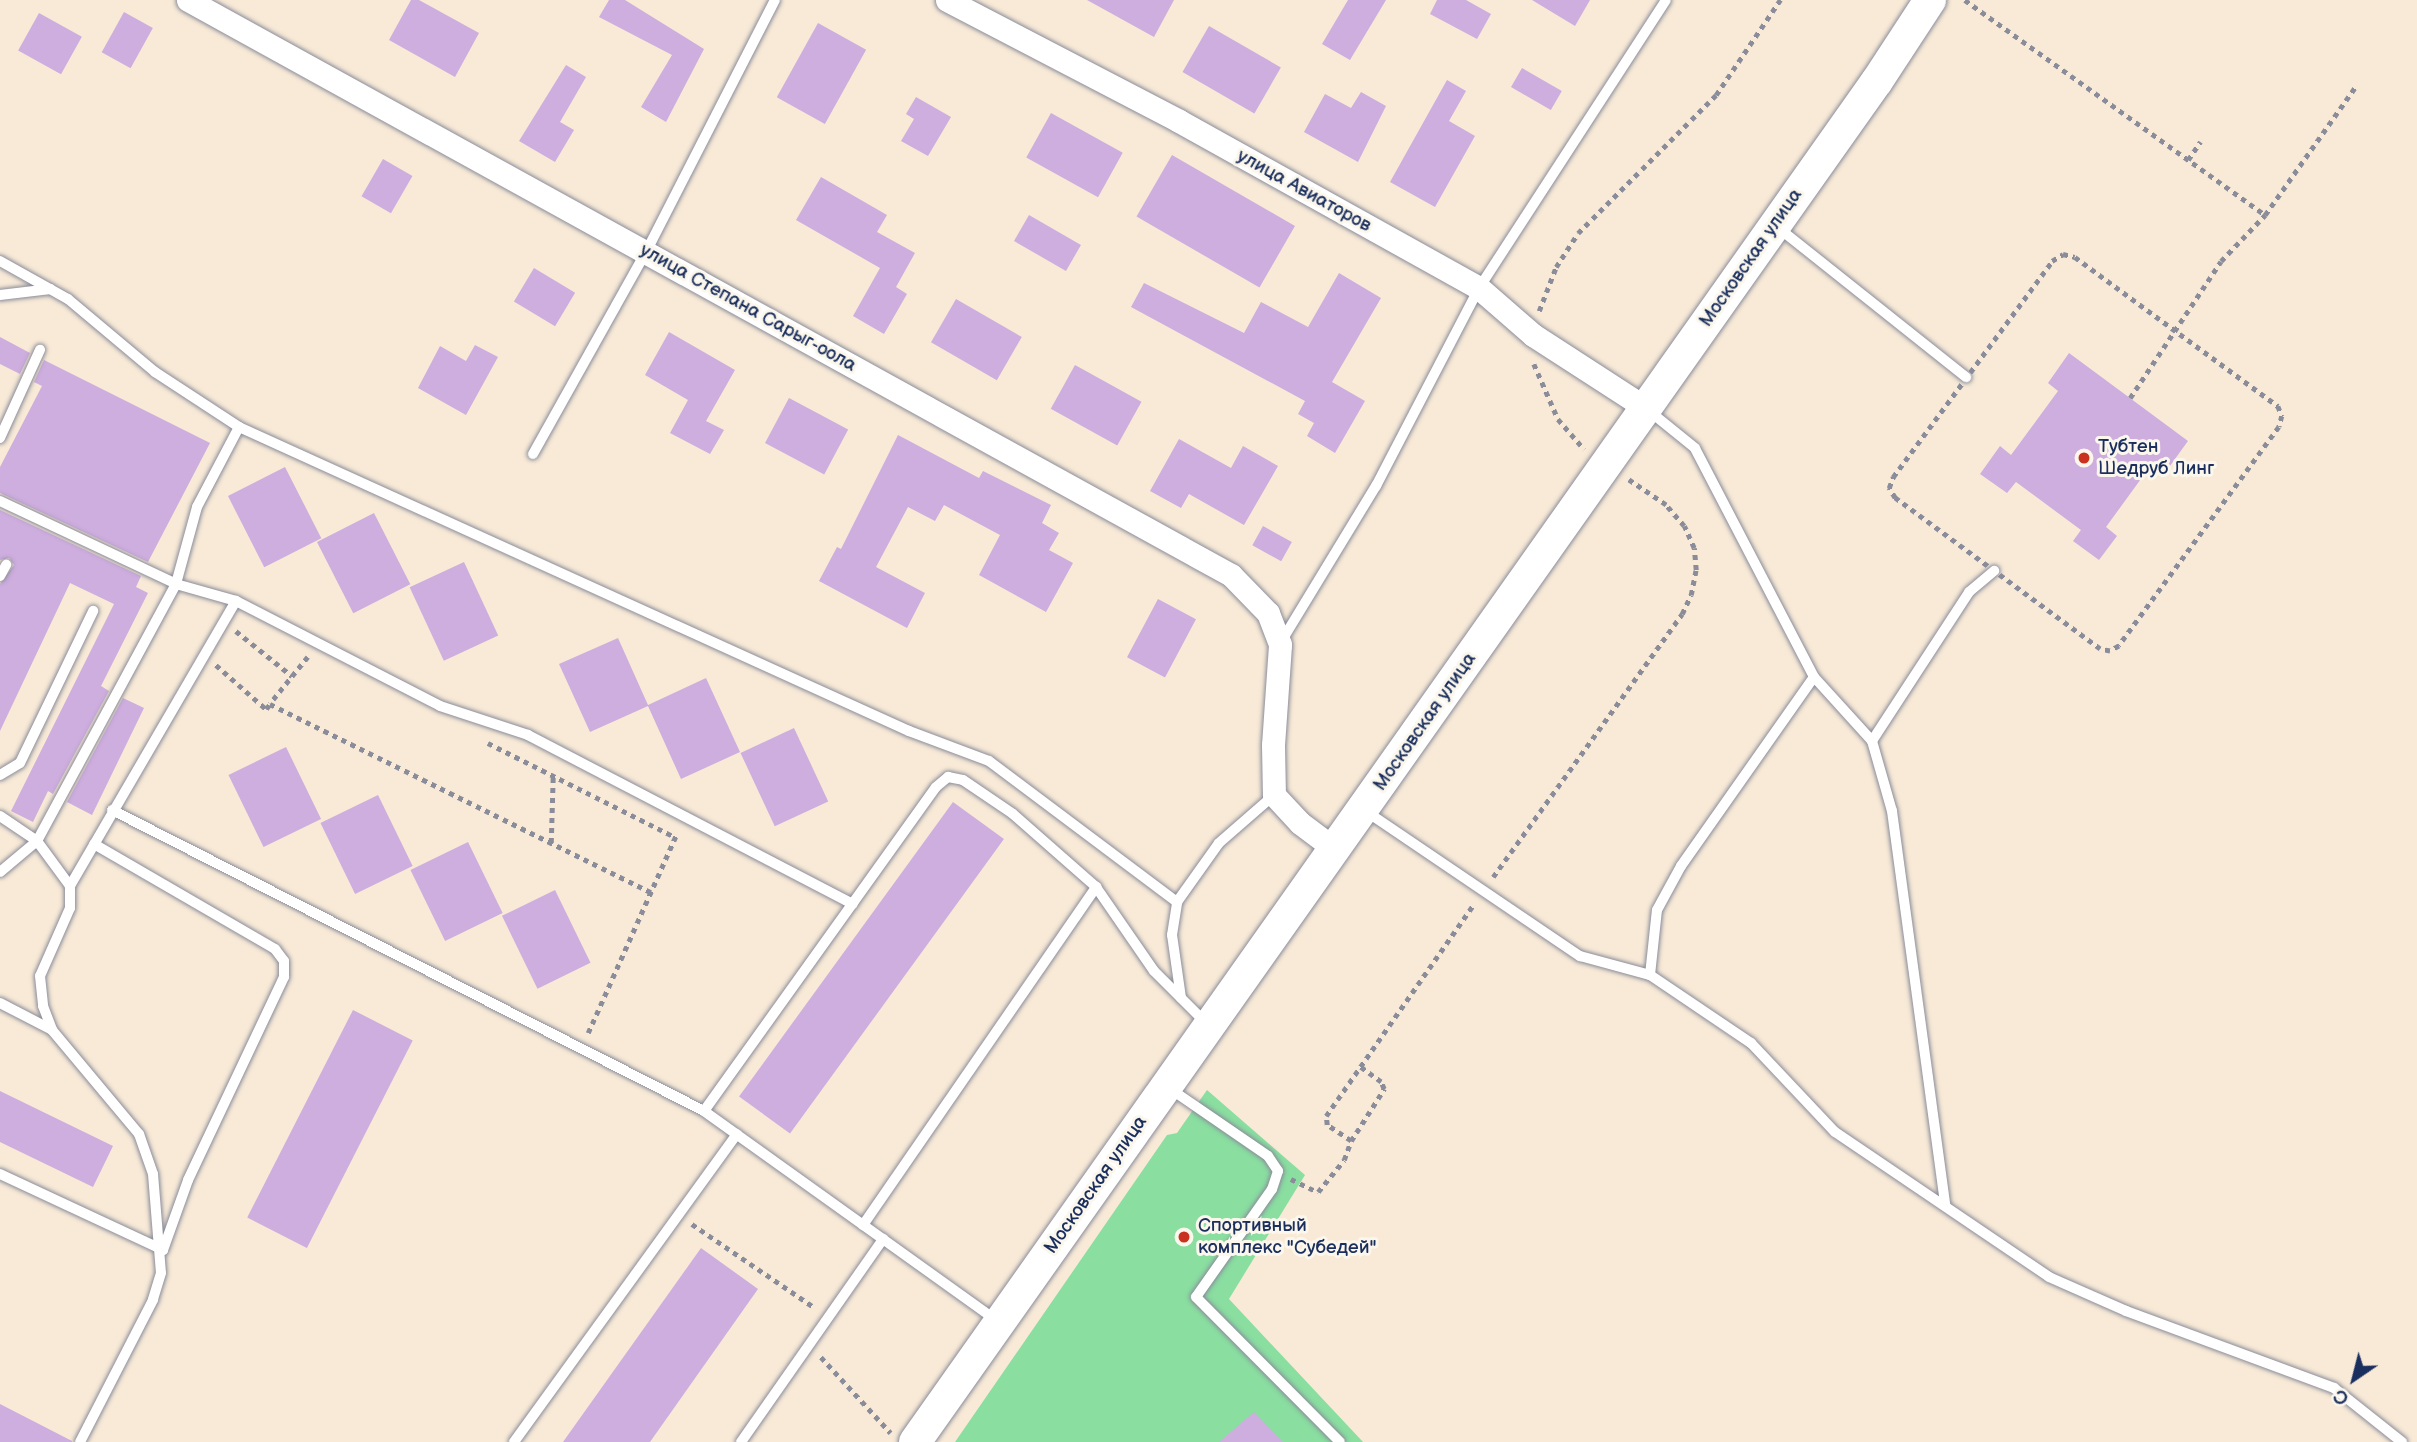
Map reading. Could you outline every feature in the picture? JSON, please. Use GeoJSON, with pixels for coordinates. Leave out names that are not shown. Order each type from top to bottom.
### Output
{"type":"FeatureCollection","features":[{"type":"Feature","properties":{"kind":"main road","name":"Московская улица"},"geometry":{"type":"LineString","coordinates":[[903,1438],[999,1323],[1336,850],[1930,0]]}},
{"type":"Feature","properties":{"kind":"street","name":"улица Степана Сарыг-оола"},"geometry":{"type":"LineString","coordinates":[[188,0],[1231,575],[1268,613],[1280,645]]}},
{"type":"Feature","properties":{"kind":"street","name":"улица Авиаторов"},"geometry":{"type":"LineString","coordinates":[[947,0],[1179,121],[1479,288],[1533,335],[1646,408]]}},
{"type":"Feature","properties":{"kind":"street"},"geometry":{"type":"LineString","coordinates":[[1280,645],[1274,795],[1300,823],[1336,850]]}},
{"type":"Feature","properties":{"kind":"lane"},"geometry":{"type":"LineString","coordinates":[[533,454],[646,252],[775,0]]}},
{"type":"Feature","properties":{"kind":"lane"},"geometry":{"type":"LineString","coordinates":[[1280,645],[1376,486],[1479,288],[1666,0]]}},
{"type":"Feature","properties":{"kind":"lane"},"geometry":{"type":"LineString","coordinates":[[1774,225],[1966,377]]}},
{"type":"Feature","properties":{"kind":"lane"},"geometry":{"type":"LineString","coordinates":[[0,261],[51,289],[155,372],[239,428],[909,731],[989,761],[1177,902]]}},
{"type":"Feature","properties":{"kind":"lane"},"geometry":{"type":"LineString","coordinates":[[0,295],[51,289]]}},
{"type":"Feature","properties":{"kind":"lane"},"geometry":{"type":"LineString","coordinates":[[0,438],[40,350]]}},
{"type":"Feature","properties":{"kind":"lane"},"geometry":{"type":"LineString","coordinates":[[1646,408],[1695,448],[1814,677],[1872,741],[1892,811],[1945,1205]]}},
{"type":"Feature","properties":{"kind":"lane"},"geometry":{"type":"LineString","coordinates":[[0,872],[37,841],[176,584],[197,507],[239,428]]}},
{"type":"Feature","properties":{"kind":"lane"},"geometry":{"type":"LineString","coordinates":[[0,501],[176,584],[236,601],[440,706],[508,728],[554,748],[853,904]]}},
{"type":"Feature","properties":{"kind":"lane"},"geometry":{"type":"LineString","coordinates":[[0,576],[6,565]]}},
{"type":"Feature","properties":{"kind":"lane"},"geometry":{"type":"LineString","coordinates":[[1872,741],[1969,592],[1994,570]]}},
{"type":"Feature","properties":{"kind":"lane"},"geometry":{"type":"LineString","coordinates":[[52,1030],[40,976],[70,908],[70,886],[236,601]]}},
{"type":"Feature","properties":{"kind":"lane"},"geometry":{"type":"LineString","coordinates":[[0,775],[20,763],[93,611]]}},
{"type":"Feature","properties":{"kind":"lane"},"geometry":{"type":"LineString","coordinates":[[1650,975],[1657,910],[1681,866],[1814,677]]}},
{"type":"Feature","properties":{"kind":"lane"},"geometry":{"type":"LineString","coordinates":[[704,1111],[936,787],[948,777],[963,780],[1013,814],[1096,887],[1154,971],[1209,1026]]}},
{"type":"Feature","properties":{"kind":"lane"},"geometry":{"type":"LineString","coordinates":[[1181,998],[1172,935],[1177,902],[1219,843],[1274,795]]}},
{"type":"Feature","properties":{"kind":"lane"},"geometry":{"type":"LineString","coordinates":[[1363,809],[1580,956],[1650,975],[1751,1044],[1835,1132],[2049,1277],[2126,1311],[2334,1388],[2402,1442]]}},
{"type":"Feature","properties":{"kind":"lane"},"geometry":{"type":"LineString","coordinates":[[112,810],[704,1111],[999,1323]]}},
{"type":"Feature","properties":{"kind":"lane"},"geometry":{"type":"LineString","coordinates":[[0,816],[37,841],[70,886]]}},
{"type":"Feature","properties":{"kind":"lane"},"geometry":{"type":"LineString","coordinates":[[80,1442],[153,1300],[163,1250],[188,1180],[284,977],[284,961],[275,948],[94,844]]}},
{"type":"Feature","properties":{"kind":"lane"},"geometry":{"type":"LineString","coordinates":[[863,1225],[1096,887]]}},
{"type":"Feature","properties":{"kind":"lane"},"geometry":{"type":"LineString","coordinates":[[0,1003],[52,1030],[139,1134],[153,1174],[163,1250]]}},
{"type":"Feature","properties":{"kind":"lane"},"geometry":{"type":"LineString","coordinates":[[1166,1086],[1268,1156],[1278,1171],[1272,1189],[1196,1297],[1340,1442]]}},
{"type":"Feature","properties":{"kind":"lane"},"geometry":{"type":"LineString","coordinates":[[514,1442],[737,1134]]}},
{"type":"Feature","properties":{"kind":"lane"},"geometry":{"type":"LineString","coordinates":[[1,1177],[163,1250]]}},
{"type":"Feature","properties":{"kind":"lane"},"geometry":{"type":"LineString","coordinates":[[740,1442],[883,1239]]}},
{"type":"Feature","properties":{"kind":"path"},"geometry":{"type":"LineString","coordinates":[[1587,452],[1547,399],[1534,365],[1533,335],[1549,281],[1577,233],[1716,95],[1780,0]]}},
{"type":"Feature","properties":{"kind":"path"},"geometry":{"type":"LineString","coordinates":[[1965,0],[2265,215]]}},
{"type":"Feature","properties":{"kind":"path"},"geometry":{"type":"LineString","coordinates":[[2130,398],[2221,261],[2265,215],[2357,86]]}},
{"type":"Feature","properties":{"kind":"path"},"geometry":{"type":"LineString","coordinates":[[2188,160],[2200,142]]}},
{"type":"Feature","properties":{"kind":"path"},"geometry":{"type":"LineString","coordinates":[[2063,254],[2075,257],[2174,332],[2278,406],[2281,423],[2119,646],[2110,651],[2100,649],[1895,498],[1889,488],[1892,477],[2052,261],[2063,254]]}},
{"type":"Feature","properties":{"kind":"path"},"geometry":{"type":"LineString","coordinates":[[1351,1141],[1325,1119],[1369,1050],[1682,614],[1691,595],[1696,570],[1694,548],[1684,526],[1666,505],[1629,481]]}},
{"type":"Feature","properties":{"kind":"path"},"geometry":{"type":"LineString","coordinates":[[224,622],[292,676]]}},
{"type":"Feature","properties":{"kind":"path"},"geometry":{"type":"LineString","coordinates":[[204,655],[266,709],[319,643]]}},
{"type":"Feature","properties":{"kind":"path"},"geometry":{"type":"LineString","coordinates":[[270,704],[651,892]]}},
{"type":"Feature","properties":{"kind":"path"},"geometry":{"type":"LineString","coordinates":[[480,739],[675,837]]}},
{"type":"Feature","properties":{"kind":"path"},"geometry":{"type":"LineString","coordinates":[[551,843],[554,748]]}},
{"type":"Feature","properties":{"kind":"path"},"geometry":{"type":"LineString","coordinates":[[588,1033],[684,817]]}},
{"type":"Feature","properties":{"kind":"path"},"geometry":{"type":"LineString","coordinates":[[1278,1171],[1318,1192],[1344,1160],[1351,1141],[1384,1089],[1381,1082],[1360,1067]]}},
{"type":"Feature","properties":{"kind":"path"},"geometry":{"type":"LineString","coordinates":[[679,1214],[827,1317]]}},
{"type":"Feature","properties":{"kind":"path"},"geometry":{"type":"LineString","coordinates":[[809,1344],[903,1438]]}},
{"type":"Feature","properties":{"kind":"green space","name":"Спортивный комплекс \"Субедей\""},"geometry":{"type":"Polygon","coordinates":[[[1207,1090],[1305,1175],[1229,1299],[1363,1442],[955,1442],[1167,1135],[1177,1133],[1207,1090]]]}},
{"type":"Feature","properties":{"kind":"building"},"geometry":{"type":"Polygon","coordinates":[[[411,0],[419,0],[479,33],[455,77],[389,40],[411,0]]]}},
{"type":"Feature","properties":{"kind":"building"},"geometry":{"type":"Polygon","coordinates":[[[609,0],[625,0],[704,49],[666,122],[641,107],[672,55],[599,17],[609,0]]]}},
{"type":"Feature","properties":{"kind":"building"},"geometry":{"type":"Polygon","coordinates":[[[1087,0],[1174,0],[1154,37],[1087,0]]]}},
{"type":"Feature","properties":{"kind":"building"},"geometry":{"type":"Polygon","coordinates":[[[1348,0],[1386,0],[1350,60],[1322,44],[1348,0]]]}},
{"type":"Feature","properties":{"kind":"building"},"geometry":{"type":"Polygon","coordinates":[[[1437,0],[1466,0],[1491,14],[1477,39],[1430,14],[1437,0]]]}},
{"type":"Feature","properties":{"kind":"building"},"geometry":{"type":"Polygon","coordinates":[[[1532,0],[1590,0],[1575,26],[1532,0]]]}},
{"type":"Feature","properties":{"kind":"building"},"geometry":{"type":"Polygon","coordinates":[[[124,12],[153,28],[131,68],[102,52],[124,12]]]}},
{"type":"Feature","properties":{"kind":"building"},"geometry":{"type":"Polygon","coordinates":[[[39,13],[82,37],[61,74],[18,51],[39,13]]]}},
{"type":"Feature","properties":{"kind":"building"},"geometry":{"type":"Polygon","coordinates":[[[818,23],[866,50],[825,124],[777,97],[818,23]]]}},
{"type":"Feature","properties":{"kind":"building"},"geometry":{"type":"Polygon","coordinates":[[[1209,26],[1281,68],[1254,113],[1182,72],[1209,26]]]}},
{"type":"Feature","properties":{"kind":"building"},"geometry":{"type":"Polygon","coordinates":[[[566,65],[586,77],[560,122],[574,130],[555,162],[519,141],[566,65]]]}},
{"type":"Feature","properties":{"kind":"building"},"geometry":{"type":"Polygon","coordinates":[[[1522,68],[1562,91],[1551,110],[1511,87],[1522,68]]]}},
{"type":"Feature","properties":{"kind":"building"},"geometry":{"type":"Polygon","coordinates":[[[1447,80],[1466,91],[1449,121],[1475,136],[1435,207],[1390,182],[1447,80]]]}},
{"type":"Feature","properties":{"kind":"building"},"geometry":{"type":"Polygon","coordinates":[[[1361,92],[1386,106],[1358,162],[1304,132],[1325,94],[1351,108],[1361,92]]]}},
{"type":"Feature","properties":{"kind":"building"},"geometry":{"type":"Polygon","coordinates":[[[916,97],[951,117],[928,156],[901,141],[914,119],[906,114],[916,97]]]}},
{"type":"Feature","properties":{"kind":"building"},"geometry":{"type":"Polygon","coordinates":[[[1051,113],[1123,153],[1098,197],[1026,158],[1051,113]]]}},
{"type":"Feature","properties":{"kind":"building"},"geometry":{"type":"Polygon","coordinates":[[[1172,155],[1295,226],[1259,287],[1136,216],[1172,155]]]}},
{"type":"Feature","properties":{"kind":"building"},"geometry":{"type":"Polygon","coordinates":[[[383,159],[412,176],[391,213],[362,196],[383,159]]]}},
{"type":"Feature","properties":{"kind":"building"},"geometry":{"type":"Polygon","coordinates":[[[821,177],[887,215],[877,232],[915,253],[896,287],[907,294],[884,334],[853,316],[880,268],[796,220],[821,177]]]}},
{"type":"Feature","properties":{"kind":"building"},"geometry":{"type":"Polygon","coordinates":[[[1029,215],[1081,245],[1066,271],[1014,241],[1029,215]]]}},
{"type":"Feature","properties":{"kind":"building"},"geometry":{"type":"Polygon","coordinates":[[[534,268],[575,293],[555,326],[514,301],[534,268]]]}},
{"type":"Feature","properties":{"kind":"building"},"geometry":{"type":"Polygon","coordinates":[[[1339,273],[1381,298],[1332,382],[1365,401],[1335,453],[1307,436],[1314,423],[1298,414],[1305,401],[1131,307],[1144,283],[1244,333],[1261,302],[1308,327],[1339,273]]]}},
{"type":"Feature","properties":{"kind":"building"},"geometry":{"type":"Polygon","coordinates":[[[956,299],[1022,337],[997,380],[931,342],[956,299]]]}},
{"type":"Feature","properties":{"kind":"building"},"geometry":{"type":"Polygon","coordinates":[[[669,332],[735,370],[706,421],[724,430],[710,454],[670,433],[688,400],[645,375],[669,332]]]}},
{"type":"Feature","properties":{"kind":"building"},"geometry":{"type":"Polygon","coordinates":[[[0,337],[30,353],[20,374],[0,364],[0,337]]]}},
{"type":"Feature","properties":{"kind":"building"},"geometry":{"type":"Polygon","coordinates":[[[475,345],[498,357],[466,415],[418,388],[440,346],[466,361],[475,345]]]}},
{"type":"Feature","properties":{"kind":"building","name":"Тубтен Шедруб Линг"},"geometry":{"type":"Polygon","coordinates":[[[2069,353],[2188,441],[2167,470],[2154,461],[2106,527],[2117,536],[2099,560],[2073,541],[2081,530],[2016,482],[2007,493],[1980,474],[2000,446],[2011,455],[2058,391],[2048,383],[2069,353]]]}},
{"type":"Feature","properties":{"kind":"building"},"geometry":{"type":"Polygon","coordinates":[[[44,360],[210,443],[148,562],[0,493],[0,467],[42,386],[34,382],[44,360]]]}},
{"type":"Feature","properties":{"kind":"building"},"geometry":{"type":"Polygon","coordinates":[[[1075,365],[1141,402],[1117,446],[1051,409],[1075,365]]]}},
{"type":"Feature","properties":{"kind":"building"},"geometry":{"type":"Polygon","coordinates":[[[789,398],[848,429],[824,474],[765,443],[789,398]]]}},
{"type":"Feature","properties":{"kind":"building"},"geometry":{"type":"Polygon","coordinates":[[[898,435],[979,478],[983,471],[1051,505],[1042,523],[1059,533],[1049,550],[1073,563],[1046,612],[979,575],[1000,535],[944,505],[935,521],[908,507],[876,567],[925,593],[907,628],[819,581],[837,547],[841,549],[898,435]]]}},
{"type":"Feature","properties":{"kind":"building"},"geometry":{"type":"Polygon","coordinates":[[[1179,439],[1231,468],[1243,446],[1278,466],[1244,525],[1189,494],[1181,508],[1150,491],[1179,439]]]}},
{"type":"Feature","properties":{"kind":"building"},"geometry":{"type":"Polygon","coordinates":[[[285,467],[321,538],[264,567],[228,496],[285,467]]]}},
{"type":"Feature","properties":{"kind":"building"},"geometry":{"type":"Polygon","coordinates":[[[0,510],[141,576],[136,587],[148,593],[101,686],[109,691],[53,794],[48,791],[33,822],[11,811],[114,604],[70,583],[0,731],[0,584],[14,565],[9,558],[0,560],[0,510]]]}},
{"type":"Feature","properties":{"kind":"building"},"geometry":{"type":"Polygon","coordinates":[[[374,513],[410,584],[353,613],[317,542],[374,513]]]}},
{"type":"Feature","properties":{"kind":"building"},"geometry":{"type":"Polygon","coordinates":[[[1263,526],[1292,542],[1281,561],[1252,545],[1263,526]]]}},
{"type":"Feature","properties":{"kind":"building"},"geometry":{"type":"Polygon","coordinates":[[[464,562],[498,635],[444,661],[410,587],[464,562]]]}},
{"type":"Feature","properties":{"kind":"building"},"geometry":{"type":"Polygon","coordinates":[[[1158,599],[1196,619],[1165,677],[1127,657],[1158,599]]]}},
{"type":"Feature","properties":{"kind":"building"},"geometry":{"type":"Polygon","coordinates":[[[618,638],[648,705],[706,678],[740,752],[681,779],[648,706],[590,732],[559,664],[618,638]]]}},
{"type":"Feature","properties":{"kind":"building"},"geometry":{"type":"Polygon","coordinates":[[[123,698],[144,708],[92,815],[67,802],[123,698]]]}},
{"type":"Feature","properties":{"kind":"building"},"geometry":{"type":"Polygon","coordinates":[[[794,728],[828,801],[775,826],[741,753],[794,728]]]}},
{"type":"Feature","properties":{"kind":"building"},"geometry":{"type":"Polygon","coordinates":[[[286,747],[321,819],[264,847],[228,775],[286,747]]]}},
{"type":"Feature","properties":{"kind":"building"},"geometry":{"type":"Polygon","coordinates":[[[378,795],[413,866],[355,894],[320,823],[378,795]]]}},
{"type":"Feature","properties":{"kind":"building"},"geometry":{"type":"Polygon","coordinates":[[[953,802],[1004,839],[790,1134],[739,1096],[953,802]]]}},
{"type":"Feature","properties":{"kind":"building"},"geometry":{"type":"Polygon","coordinates":[[[468,842],[503,913],[445,941],[410,870],[468,842]]]}},
{"type":"Feature","properties":{"kind":"building"},"geometry":{"type":"Polygon","coordinates":[[[555,890],[591,963],[537,989],[502,916],[555,890]]]}},
{"type":"Feature","properties":{"kind":"building"},"geometry":{"type":"Polygon","coordinates":[[[353,1010],[413,1040],[307,1248],[247,1218],[353,1010]]]}},
{"type":"Feature","properties":{"kind":"building"},"geometry":{"type":"Polygon","coordinates":[[[0,1091],[113,1146],[93,1187],[0,1142],[0,1091]]]}},
{"type":"Feature","properties":{"kind":"building"},"geometry":{"type":"Polygon","coordinates":[[[701,1248],[758,1289],[650,1442],[563,1442],[701,1248]]]}},
{"type":"Feature","properties":{"kind":"building"},"geometry":{"type":"Polygon","coordinates":[[[0,1404],[72,1441],[72,1442],[0,1442],[0,1404]]]}},
{"type":"Feature","properties":{"kind":"building"},"geometry":{"type":"Polygon","coordinates":[[[1254,1412],[1283,1442],[1219,1442],[1254,1412]]]}},
{"type":"Feature","properties":{"kind":"place","name":"Тубтен Шедруб Линг"},"geometry":{"type":"Point","coordinates":[2084,458]}},
{"type":"Feature","properties":{"kind":"place","name":"Спортивный комплекс \"Субедей\""},"geometry":{"type":"Point","coordinates":[1184,1237]}}]}
